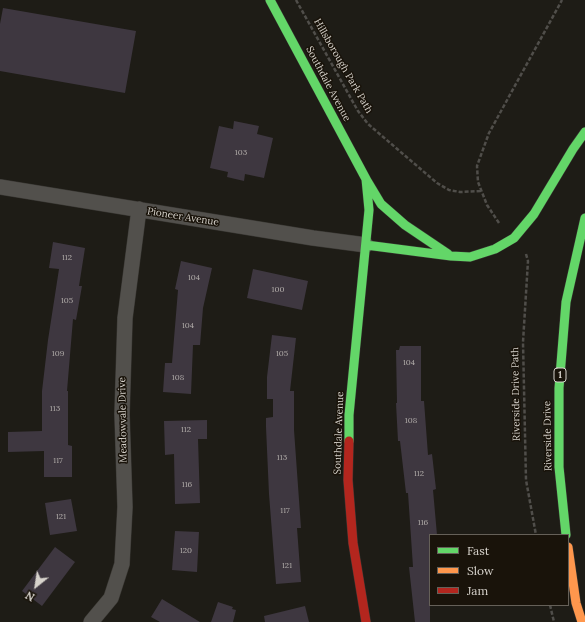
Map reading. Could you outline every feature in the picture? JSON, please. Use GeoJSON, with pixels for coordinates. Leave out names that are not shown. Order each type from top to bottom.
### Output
{"type":"FeatureCollection","features":[{"type":"Feature","properties":{"kind":"main road","name":"Southdale Avenue"},"geometry":{"type":"LineString","coordinates":[[270,0],[366,179],[381,204],[405,225],[451,256]]}},
{"type":"Feature","properties":{"kind":"main road"},"geometry":{"type":"LineString","coordinates":[[366,245],[470,257],[494,249],[514,238],[534,214],[573,148],[585,132]]}},
{"type":"Feature","properties":{"kind":"main road","name":"Southdale Avenue"},"geometry":{"type":"LineString","coordinates":[[366,179],[369,210],[350,408],[348,480],[353,543],[366,622]]}},
{"type":"Feature","properties":{"kind":"main road","name":"Riverside Drive"},"geometry":{"type":"LineString","coordinates":[[566,534],[559,467],[559,388],[566,302],[585,218]]}},
{"type":"Feature","properties":{"kind":"main road"},"geometry":{"type":"LineString","coordinates":[[569,554],[576,603],[582,622]]}},
{"type":"Feature","properties":{"kind":"street","name":"Pioneer Avenue"},"geometry":{"type":"LineString","coordinates":[[0,187],[313,238],[366,245]]}},
{"type":"Feature","properties":{"kind":"street","name":"Meadowvale Drive"},"geometry":{"type":"LineString","coordinates":[[91,622],[110,598],[122,564],[125,507],[122,414],[125,318],[138,209]]}},
{"type":"Feature","properties":{"kind":"path","name":"Hillsborough Park Path"},"geometry":{"type":"LineString","coordinates":[[296,0],[358,110],[368,124],[437,183],[449,190],[460,192],[482,191]]}},
{"type":"Feature","properties":{"kind":"path"},"geometry":{"type":"LineString","coordinates":[[500,225],[487,206],[478,182],[477,166],[489,133],[562,0]]}},
{"type":"Feature","properties":{"kind":"path","name":"Riverside Drive Path"},"geometry":{"type":"LineString","coordinates":[[526,252],[528,261],[523,342],[526,480],[536,534]]}},
{"type":"Feature","properties":{"kind":"path"},"geometry":{"type":"LineString","coordinates":[[550,606],[554,622]]}},
{"type":"Feature","properties":{"kind":"building"},"geometry":{"type":"Polygon","coordinates":[[[3,8],[136,31],[125,93],[0,71],[0,24],[3,8]]]}},
{"type":"Feature","properties":{"kind":"building"},"geometry":{"type":"Polygon","coordinates":[[[234,121],[259,126],[257,134],[273,138],[264,178],[245,174],[244,181],[227,177],[228,172],[210,168],[219,126],[233,129],[234,121]]]}},
{"type":"Feature","properties":{"kind":"building"},"geometry":{"type":"Polygon","coordinates":[[[53,242],[85,248],[79,286],[82,286],[76,320],[73,319],[67,391],[68,445],[72,446],[72,477],[44,477],[44,451],[8,452],[8,432],[42,431],[42,391],[59,269],[49,268],[53,242]]]}},
{"type":"Feature","properties":{"kind":"building"},"geometry":{"type":"Polygon","coordinates":[[[181,261],[212,268],[203,308],[200,345],[193,345],[191,394],[163,392],[165,363],[172,363],[178,290],[175,289],[181,261]]]}},
{"type":"Feature","properties":{"kind":"building"},"geometry":{"type":"Polygon","coordinates":[[[253,269],[308,281],[302,310],[247,298],[253,269]]]}},
{"type":"Feature","properties":{"kind":"building"},"geometry":{"type":"Polygon","coordinates":[[[272,335],[296,338],[290,391],[294,391],[294,430],[301,528],[297,528],[301,582],[276,584],[269,494],[266,427],[266,418],[273,417],[273,399],[267,399],[267,377],[272,335]]]}},
{"type":"Feature","properties":{"kind":"building"},"geometry":{"type":"Polygon","coordinates":[[[400,346],[421,346],[421,401],[424,401],[428,455],[432,454],[436,489],[433,490],[437,534],[429,534],[430,622],[415,622],[409,567],[413,567],[408,493],[406,493],[400,441],[398,441],[396,350],[399,350],[400,346]]]}},
{"type":"Feature","properties":{"kind":"building"},"geometry":{"type":"Polygon","coordinates":[[[207,420],[207,439],[198,439],[200,503],[175,504],[174,454],[165,455],[164,421],[207,420]]]}},
{"type":"Feature","properties":{"kind":"building"},"geometry":{"type":"Polygon","coordinates":[[[71,499],[77,531],[50,535],[45,503],[71,499]]]}},
{"type":"Feature","properties":{"kind":"building"},"geometry":{"type":"Polygon","coordinates":[[[175,531],[199,532],[197,572],[172,570],[175,531]]]}},
{"type":"Feature","properties":{"kind":"building"},"geometry":{"type":"Polygon","coordinates":[[[55,547],[75,562],[42,606],[22,591],[55,547]]]}},
{"type":"Feature","properties":{"kind":"building"},"geometry":{"type":"Polygon","coordinates":[[[162,599],[200,622],[160,622],[151,617],[162,599]]]}},
{"type":"Feature","properties":{"kind":"building"},"geometry":{"type":"Polygon","coordinates":[[[218,602],[233,607],[232,609],[236,610],[233,622],[211,622],[218,602]]]}},
{"type":"Feature","properties":{"kind":"building"},"geometry":{"type":"Polygon","coordinates":[[[305,606],[309,622],[265,622],[264,616],[305,606]]]}},
{"type":"Feature","properties":{"kind":"traffic: fast"},"geometry":{"type":"LineString","coordinates":[[270,0],[366,179],[369,210],[349,415],[349,441]]}},
{"type":"Feature","properties":{"kind":"traffic: fast"},"geometry":{"type":"LineString","coordinates":[[366,245],[470,257],[495,249],[514,238],[534,214],[573,149],[585,132]]}},
{"type":"Feature","properties":{"kind":"traffic: fast"},"geometry":{"type":"LineString","coordinates":[[366,179],[381,204],[405,225],[448,254]]}},
{"type":"Feature","properties":{"kind":"traffic: fast"},"geometry":{"type":"LineString","coordinates":[[566,534],[559,467],[559,388],[566,302],[585,218]]}},
{"type":"Feature","properties":{"kind":"traffic: slow"},"geometry":{"type":"LineString","coordinates":[[569,554],[576,603],[582,622]]}},
{"type":"Feature","properties":{"kind":"traffic: jam"},"geometry":{"type":"LineString","coordinates":[[349,441],[348,480],[353,543],[366,622]]}}]}
